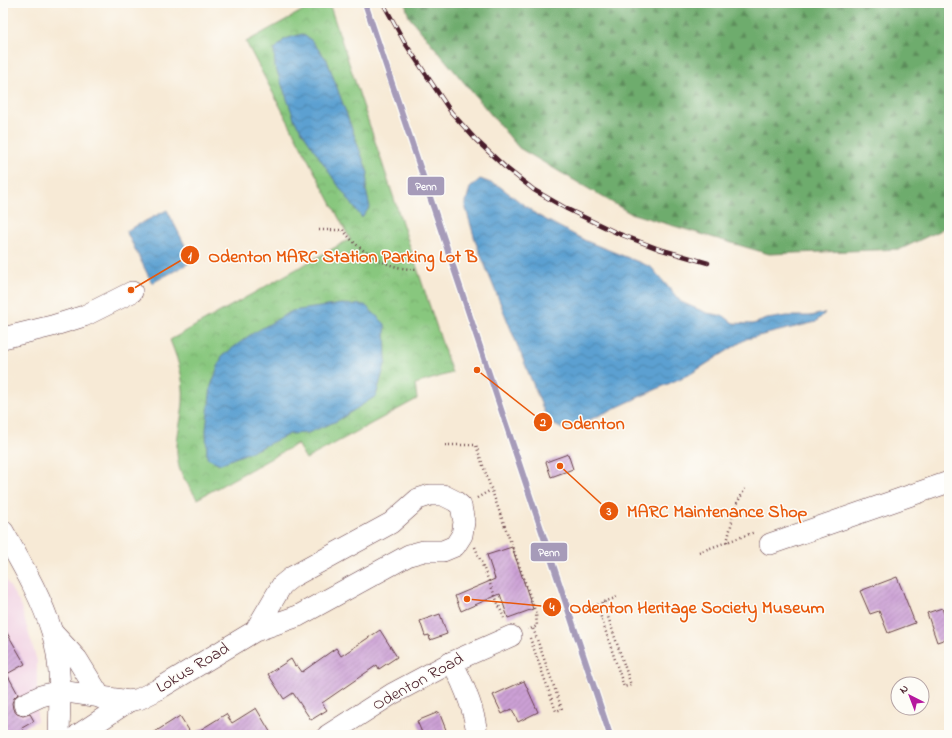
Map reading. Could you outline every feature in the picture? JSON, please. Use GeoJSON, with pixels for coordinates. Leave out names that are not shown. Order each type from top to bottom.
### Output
{"type":"FeatureCollection","features":[{"type":"Feature","properties":{"kind":"street"},"geometry":{"type":"LineString","coordinates":[[3,338],[52,326],[84,316],[132,292]]}},
{"type":"Feature","properties":{"kind":"street"},"geometry":{"type":"LineString","coordinates":[[770,544],[949,482]]}},
{"type":"Feature","properties":{"kind":"street"},"geometry":{"type":"LineString","coordinates":[[255,631],[282,585],[292,577],[391,523],[418,499],[430,495],[443,495],[455,501],[460,506],[463,513],[464,522],[462,535]]}},
{"type":"Feature","properties":{"kind":"street"},"geometry":{"type":"LineString","coordinates":[[4,535],[42,606],[53,633],[60,692],[59,735]]}},
{"type":"Feature","properties":{"kind":"street","name":"Lokus Road"},"geometry":{"type":"LineString","coordinates":[[60,692],[129,701],[140,699],[255,631],[298,616],[409,555],[424,551],[443,551],[454,546],[462,535]]}},
{"type":"Feature","properties":{"kind":"street"},"geometry":{"type":"LineString","coordinates":[[53,633],[76,658],[101,698]]}},
{"type":"Feature","properties":{"kind":"street","name":"Odenton Road"},"geometry":{"type":"LineString","coordinates":[[328,735],[392,694],[452,662],[519,633]]}},
{"type":"Feature","properties":{"kind":"street"},"geometry":{"type":"LineString","coordinates":[[452,662],[462,682],[476,726],[477,735]]}},
{"type":"Feature","properties":{"kind":"street"},"geometry":{"type":"LineString","coordinates":[[24,704],[41,696],[60,692]]}},
{"type":"Feature","properties":{"kind":"street","name":"Lokus Road"},"geometry":{"type":"LineString","coordinates":[[78,735],[129,701]]}},
{"type":"Feature","properties":{"kind":"path"},"geometry":{"type":"LineString","coordinates":[[319,230],[343,230],[357,246],[378,260],[395,267],[408,270],[418,269]]}},
{"type":"Feature","properties":{"kind":"path"},"geometry":{"type":"LineString","coordinates":[[445,445],[476,446],[496,506],[512,543],[536,614],[537,626],[519,633]]}},
{"type":"Feature","properties":{"kind":"path"},"geometry":{"type":"LineString","coordinates":[[727,542],[736,505],[745,489]]}},
{"type":"Feature","properties":{"kind":"path"},"geometry":{"type":"LineString","coordinates":[[462,535],[476,548],[556,711],[562,709],[533,628]]}},
{"type":"Feature","properties":{"kind":"path"},"geometry":{"type":"LineString","coordinates":[[582,610],[618,597]]}},
{"type":"Feature","properties":{"kind":"path"},"geometry":{"type":"LineString","coordinates":[[597,604],[624,687],[631,685],[603,602]]}},
{"type":"Feature","properties":{"kind":"shaded area"},"geometry":{"type":"Polygon","coordinates":[[[3,575],[20,604],[37,661],[37,721],[12,735],[3,735],[3,575]]]}},
{"type":"Feature","properties":{"kind":"green space"},"geometry":{"type":"Polygon","coordinates":[[[316,3],[329,3],[452,373],[415,384],[417,399],[306,459],[297,444],[197,499],[182,475],[179,467],[177,453],[183,402],[183,384],[177,358],[170,340],[350,239],[246,42],[316,3]]]}},
{"type":"Feature","properties":{"kind":"green space"},"geometry":{"type":"Polygon","coordinates":[[[405,3],[949,3],[949,226],[901,249],[769,254],[630,213],[519,148],[409,17],[405,3]]]}},
{"type":"Feature","properties":{"kind":"water"},"geometry":{"type":"Polygon","coordinates":[[[302,34],[311,40],[327,60],[368,173],[366,190],[370,207],[362,218],[295,121],[275,66],[274,50],[285,39],[302,34]]]}},
{"type":"Feature","properties":{"kind":"water"},"geometry":{"type":"Polygon","coordinates":[[[480,179],[499,186],[537,215],[586,241],[651,267],[681,302],[707,313],[724,316],[733,323],[753,324],[767,319],[786,316],[810,316],[825,313],[816,322],[746,339],[692,373],[589,420],[562,429],[548,421],[476,243],[465,205],[470,188],[480,179]]]}},
{"type":"Feature","properties":{"kind":"water"},"geometry":{"type":"Polygon","coordinates":[[[167,210],[193,261],[152,283],[126,231],[167,210]]]}},
{"type":"Feature","properties":{"kind":"water"},"geometry":{"type":"Polygon","coordinates":[[[341,304],[365,305],[385,324],[386,361],[376,396],[337,421],[308,433],[290,434],[220,464],[207,458],[206,430],[211,386],[222,356],[250,335],[292,311],[341,304]]]}},
{"type":"Feature","properties":{"kind":"building"},"geometry":{"type":"Polygon","coordinates":[[[568,454],[573,469],[551,477],[546,462],[568,454]]]}},
{"type":"Feature","properties":{"kind":"building"},"geometry":{"type":"Polygon","coordinates":[[[512,547],[533,609],[508,618],[500,594],[461,611],[455,596],[495,579],[487,555],[512,547]]]}},
{"type":"Feature","properties":{"kind":"building"},"geometry":{"type":"Polygon","coordinates":[[[897,577],[915,623],[888,633],[879,611],[870,614],[860,591],[897,577]]]}},
{"type":"Feature","properties":{"kind":"building"},"geometry":{"type":"Polygon","coordinates":[[[942,608],[949,628],[949,638],[937,642],[927,613],[942,608]]]}},
{"type":"Feature","properties":{"kind":"building"},"geometry":{"type":"Polygon","coordinates":[[[440,614],[447,634],[430,640],[429,635],[425,636],[420,621],[440,614]]]}},
{"type":"Feature","properties":{"kind":"building"},"geometry":{"type":"Polygon","coordinates":[[[3,626],[25,664],[7,674],[18,694],[12,703],[13,709],[17,714],[23,716],[30,714],[34,721],[22,728],[26,735],[3,735],[3,626]]]}},
{"type":"Feature","properties":{"kind":"building"},"geometry":{"type":"Polygon","coordinates":[[[380,630],[397,657],[379,669],[377,665],[322,703],[327,710],[311,720],[293,693],[284,699],[268,674],[291,659],[295,666],[297,665],[302,672],[336,648],[341,656],[380,630]]]}},
{"type":"Feature","properties":{"kind":"building"},"geometry":{"type":"Polygon","coordinates":[[[524,681],[538,712],[518,722],[512,709],[502,714],[493,695],[524,681]]]}},
{"type":"Feature","properties":{"kind":"building"},"geometry":{"type":"Polygon","coordinates":[[[256,708],[272,735],[192,735],[226,714],[232,723],[256,708]]]}},
{"type":"Feature","properties":{"kind":"building"},"geometry":{"type":"Polygon","coordinates":[[[439,712],[448,735],[423,735],[417,721],[439,712]]]}},
{"type":"Feature","properties":{"kind":"building"},"geometry":{"type":"Polygon","coordinates":[[[180,716],[192,735],[150,735],[180,716]]]}},
{"type":"Feature","properties":{"kind":"railway"},"geometry":{"type":"LineString","coordinates":[[383,3],[405,43],[451,112],[476,140],[505,167],[534,190],[567,209],[617,233],[659,249],[708,263]]}},
{"type":"Feature","properties":{"kind":"transit line","name":"Penn"},"geometry":{"type":"LineString","coordinates":[[365,3],[610,735]]}},
{"type":"Feature","properties":{"kind":"place","name":"Odenton MARC Station Parking Lot B"},"geometry":{"type":"Point","coordinates":[131,290]}},
{"type":"Feature","properties":{"kind":"place","name":"Odenton"},"geometry":{"type":"Point","coordinates":[477,370]}},
{"type":"Feature","properties":{"kind":"place","name":"MARC Maintenance Shop"},"geometry":{"type":"Point","coordinates":[560,466]}},
{"type":"Feature","properties":{"kind":"place","name":"Odenton Heritage Society Museum"},"geometry":{"type":"Point","coordinates":[467,599]}}]}
